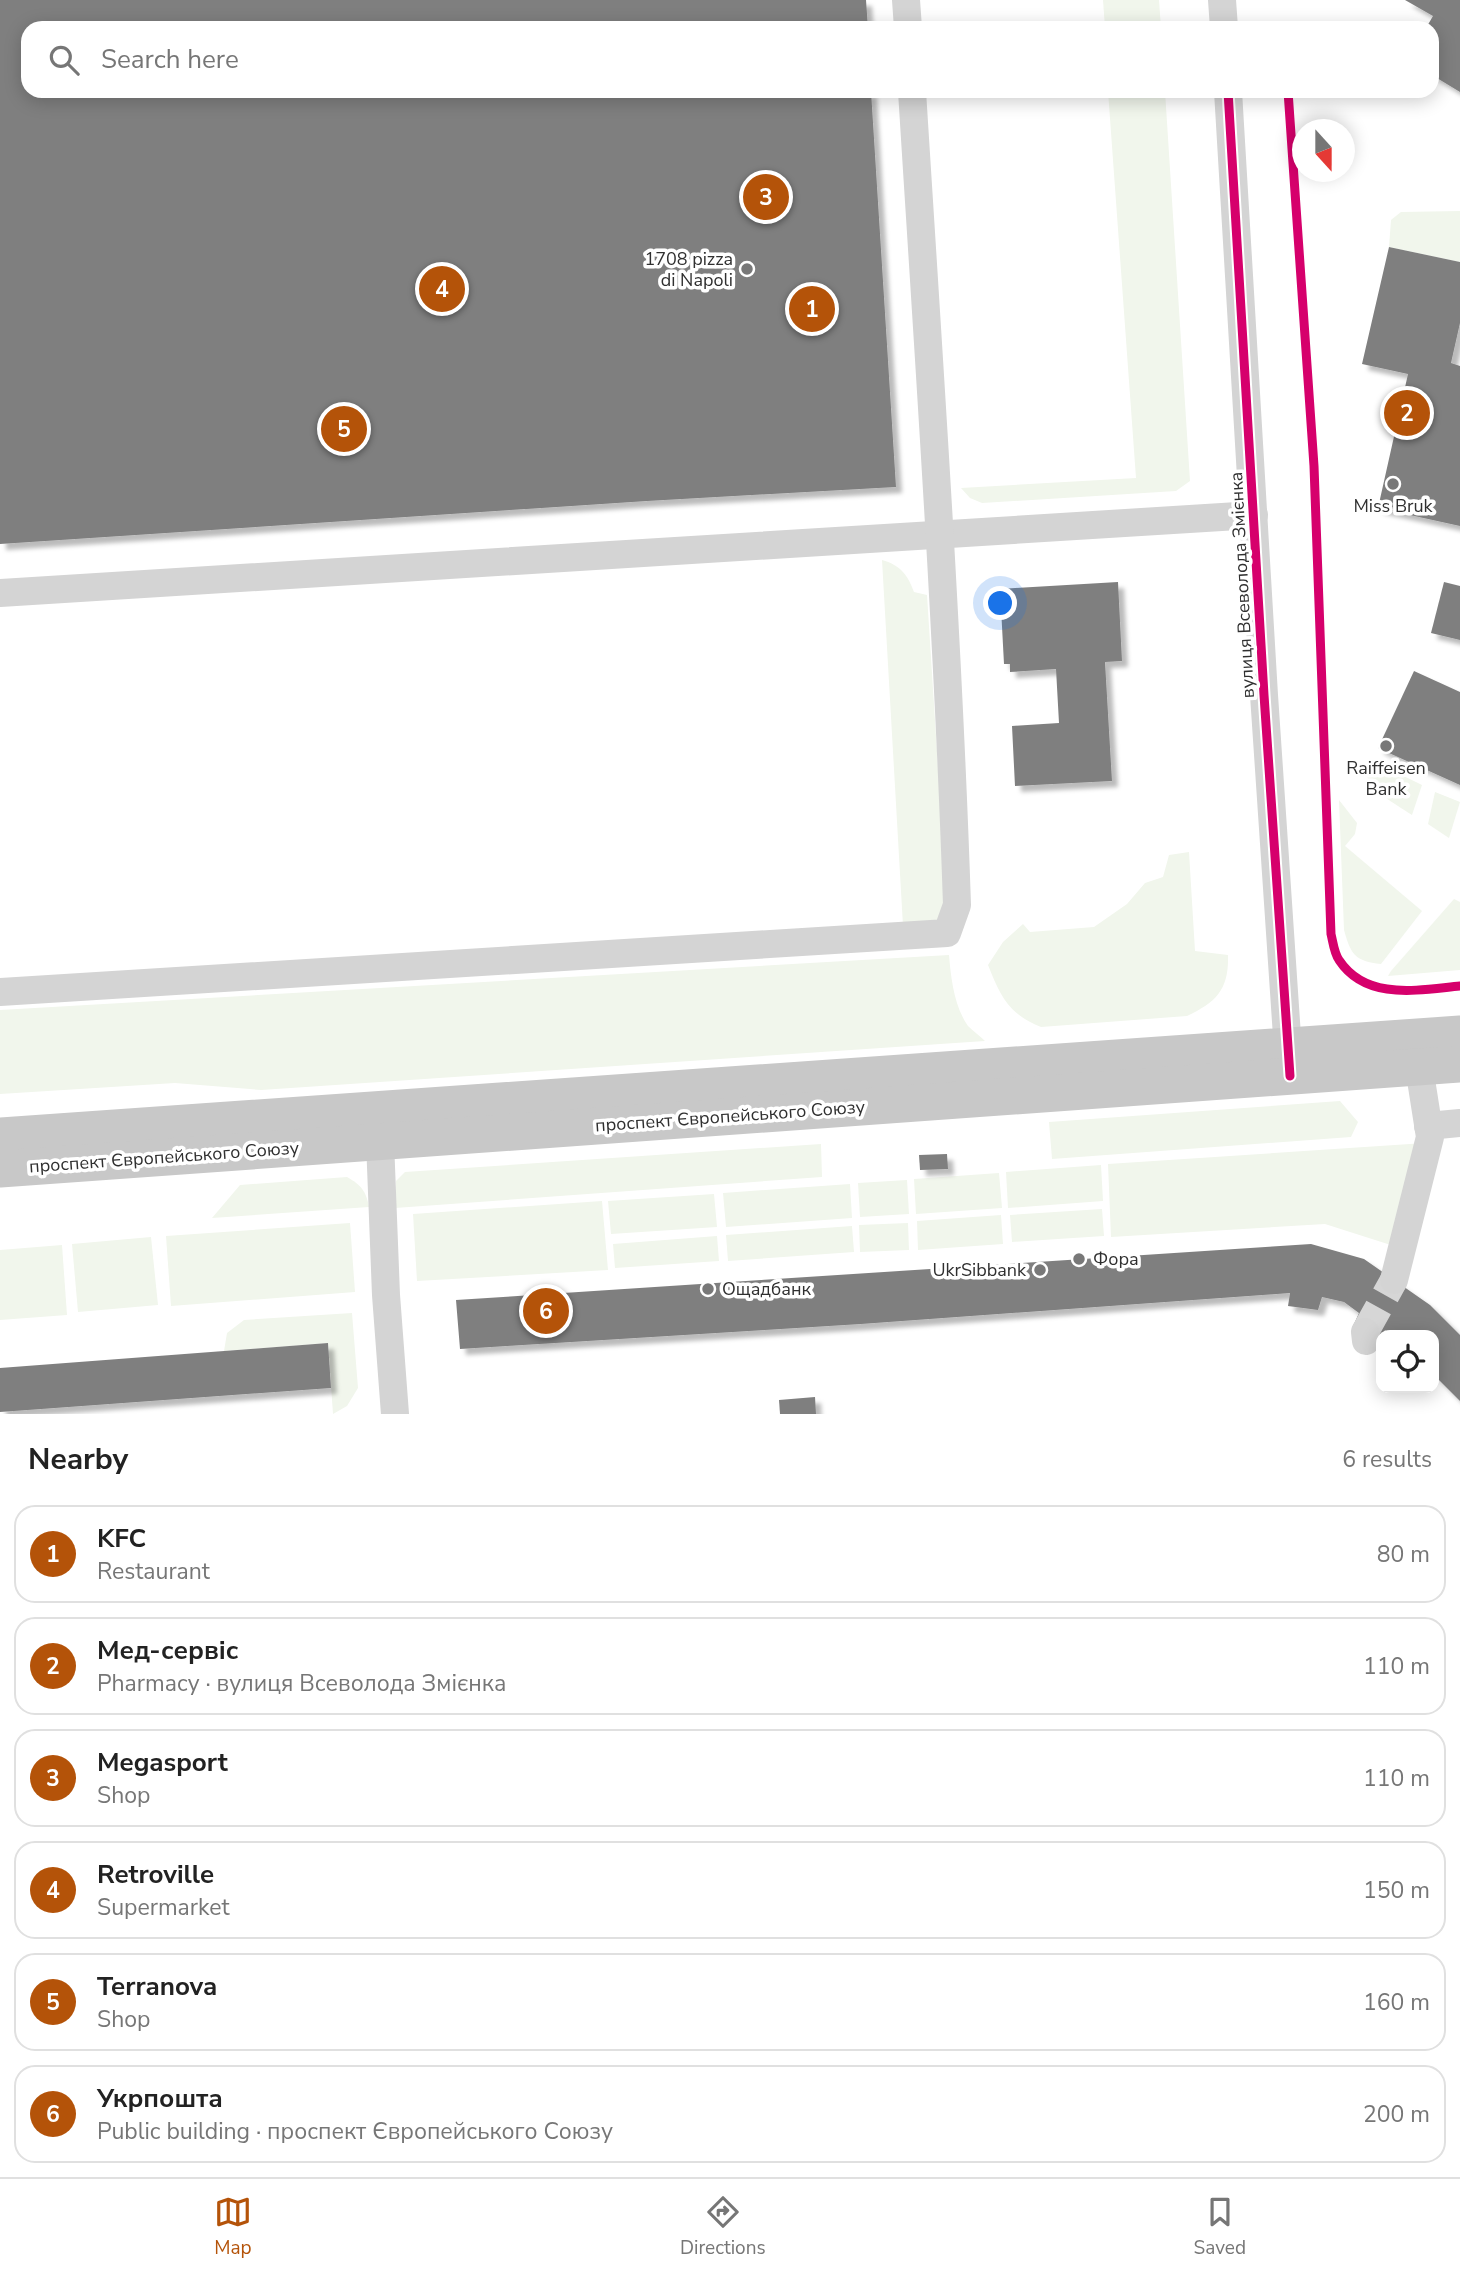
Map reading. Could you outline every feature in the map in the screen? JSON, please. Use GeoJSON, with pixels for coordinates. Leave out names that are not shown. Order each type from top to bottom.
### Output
{"type":"FeatureCollection","features":[{"type":"Feature","properties":{"kind":"main road","name":"проспект Європейського Союзу"},"geometry":{"type":"LineString","coordinates":[[0,1169],[380,1141],[1289,1060],[1460,1034]]}},
{"type":"Feature","properties":{"kind":"main road","name":"проспект Європейського Союзу"},"geometry":{"type":"LineString","coordinates":[[0,1136],[1289,1060],[1419,1067],[1460,1064]]}},
{"type":"Feature","properties":{"kind":"street"},"geometry":{"type":"LineString","coordinates":[[906,0],[908,21]]}},
{"type":"Feature","properties":{"kind":"street"},"geometry":{"type":"LineString","coordinates":[[1222,0],[1224,21]]}},
{"type":"Feature","properties":{"kind":"street"},"geometry":{"type":"LineString","coordinates":[[0,992],[947,933],[957,905],[950,702],[912,98]]}},
{"type":"Feature","properties":{"kind":"street","name":"вулиця Всеволода Змієнка"},"geometry":{"type":"LineString","coordinates":[[1228,98],[1289,1060]]}},
{"type":"Feature","properties":{"kind":"street"},"geometry":{"type":"LineString","coordinates":[[0,593],[1254,515]]}},
{"type":"Feature","properties":{"kind":"street"},"geometry":{"type":"LineString","coordinates":[[1394,1280],[1430,1137],[1419,1067]]}},
{"type":"Feature","properties":{"kind":"street"},"geometry":{"type":"LineString","coordinates":[[1428,1126],[1460,1123]]}},
{"type":"Feature","properties":{"kind":"street"},"geometry":{"type":"LineString","coordinates":[[380,1141],[386,1295],[395,1414]]}},
{"type":"Feature","properties":{"kind":"shaded area"},"geometry":{"type":"Polygon","coordinates":[[[1103,0],[1159,0],[1160,21],[1104,21],[1103,0]]]}},
{"type":"Feature","properties":{"kind":"shaded area"},"geometry":{"type":"Polygon","coordinates":[[[1109,98],[1165,98],[1190,481],[1176,491],[982,503],[970,498],[961,488],[1136,478],[1109,98]]]}},
{"type":"Feature","properties":{"kind":"shaded area"},"geometry":{"type":"Polygon","coordinates":[[[1460,211],[1460,262],[1389,247],[1391,220],[1401,212],[1460,211]]]}},
{"type":"Feature","properties":{"kind":"shaded area"},"geometry":{"type":"Polygon","coordinates":[[[882,560],[903,572],[914,592],[927,595],[947,908],[941,921],[903,926],[882,560]]]}},
{"type":"Feature","properties":{"kind":"shaded area"},"geometry":{"type":"Polygon","coordinates":[[[1371,760],[1422,785],[1412,815],[1373,787],[1366,771],[1366,762],[1371,760]]]}},
{"type":"Feature","properties":{"kind":"shaded area"},"geometry":{"type":"Polygon","coordinates":[[[1435,792],[1460,802],[1449,838],[1428,824],[1435,792]]]}},
{"type":"Feature","properties":{"kind":"shaded area"},"geometry":{"type":"Polygon","coordinates":[[[1339,800],[1357,823],[1355,834],[1345,846],[1422,911],[1381,964],[1365,961],[1355,955],[1344,930],[1339,800]]]}},
{"type":"Feature","properties":{"kind":"shaded area"},"geometry":{"type":"Polygon","coordinates":[[[1189,852],[1195,951],[1228,955],[1223,986],[1213,1000],[1187,1016],[1041,1027],[1013,1010],[997,986],[988,965],[1003,942],[1023,924],[1030,932],[1094,927],[1127,904],[1145,883],[1163,877],[1169,855],[1189,852]]]}},
{"type":"Feature","properties":{"kind":"shaded area"},"geometry":{"type":"Polygon","coordinates":[[[1454,899],[1460,902],[1460,970],[1388,976],[1391,971],[1454,899]]]}},
{"type":"Feature","properties":{"kind":"shaded area"},"geometry":{"type":"Polygon","coordinates":[[[949,955],[959,1010],[968,1026],[985,1041],[261,1090],[175,1083],[0,1094],[0,1010],[949,955]]]}},
{"type":"Feature","properties":{"kind":"shaded area"},"geometry":{"type":"Polygon","coordinates":[[[1340,1101],[1358,1122],[1351,1137],[1052,1159],[1049,1122],[1340,1101]]]}},
{"type":"Feature","properties":{"kind":"shaded area"},"geometry":{"type":"Polygon","coordinates":[[[1425,1143],[1397,1247],[1325,1224],[1111,1237],[1108,1164],[1425,1143]]]}},
{"type":"Feature","properties":{"kind":"shaded area"},"geometry":{"type":"Polygon","coordinates":[[[821,1144],[822,1177],[395,1208],[396,1181],[405,1172],[821,1144]]]}},
{"type":"Feature","properties":{"kind":"shaded area"},"geometry":{"type":"Polygon","coordinates":[[[1101,1165],[1103,1201],[1008,1208],[1006,1172],[1101,1165]]]}},
{"type":"Feature","properties":{"kind":"shaded area"},"geometry":{"type":"Polygon","coordinates":[[[999,1173],[1002,1208],[916,1214],[914,1179],[999,1173]]]}},
{"type":"Feature","properties":{"kind":"shaded area"},"geometry":{"type":"Polygon","coordinates":[[[347,1177],[362,1189],[369,1207],[212,1218],[240,1185],[347,1177]]]}},
{"type":"Feature","properties":{"kind":"shaded area"},"geometry":{"type":"Polygon","coordinates":[[[907,1180],[909,1214],[860,1217],[858,1183],[907,1180]]]}},
{"type":"Feature","properties":{"kind":"shaded area"},"geometry":{"type":"Polygon","coordinates":[[[850,1184],[852,1218],[726,1227],[723,1193],[850,1184]]]}},
{"type":"Feature","properties":{"kind":"shaded area"},"geometry":{"type":"Polygon","coordinates":[[[714,1194],[717,1227],[611,1234],[608,1201],[714,1194]]]}},
{"type":"Feature","properties":{"kind":"shaded area"},"geometry":{"type":"Polygon","coordinates":[[[602,1201],[608,1270],[417,1281],[413,1214],[602,1201]]]}},
{"type":"Feature","properties":{"kind":"shaded area"},"geometry":{"type":"Polygon","coordinates":[[[1102,1209],[1104,1236],[1012,1242],[1010,1215],[1102,1209]]]}},
{"type":"Feature","properties":{"kind":"shaded area"},"geometry":{"type":"Polygon","coordinates":[[[1001,1215],[1003,1244],[918,1250],[917,1221],[1001,1215]]]}},
{"type":"Feature","properties":{"kind":"shaded area"},"geometry":{"type":"Polygon","coordinates":[[[350,1223],[355,1292],[171,1306],[166,1236],[350,1223]]]}},
{"type":"Feature","properties":{"kind":"shaded area"},"geometry":{"type":"Polygon","coordinates":[[[908,1223],[909,1250],[860,1252],[859,1225],[908,1223]]]}},
{"type":"Feature","properties":{"kind":"shaded area"},"geometry":{"type":"Polygon","coordinates":[[[852,1226],[854,1252],[728,1261],[726,1235],[852,1226]]]}},
{"type":"Feature","properties":{"kind":"shaded area"},"geometry":{"type":"Polygon","coordinates":[[[717,1236],[719,1261],[615,1268],[613,1244],[717,1236]]]}},
{"type":"Feature","properties":{"kind":"shaded area"},"geometry":{"type":"Polygon","coordinates":[[[151,1237],[158,1305],[78,1312],[72,1244],[151,1237]]]}},
{"type":"Feature","properties":{"kind":"shaded area"},"geometry":{"type":"Polygon","coordinates":[[[62,1245],[67,1315],[0,1320],[0,1250],[62,1245]]]}},
{"type":"Feature","properties":{"kind":"shaded area"},"geometry":{"type":"Polygon","coordinates":[[[352,1313],[358,1388],[347,1406],[333,1414],[328,1343],[224,1351],[227,1333],[244,1320],[352,1313]]]}},
{"type":"Feature","properties":{"kind":"building"},"geometry":{"type":"Polygon","coordinates":[[[0,0],[866,0],[868,21],[21,21],[21,98],[871,98],[896,487],[0,544],[0,0]]]}},
{"type":"Feature","properties":{"kind":"building"},"geometry":{"type":"Polygon","coordinates":[[[1405,0],[1460,0],[1460,92],[1439,79],[1439,21],[1430,21],[1433,16],[1405,0]]]}},
{"type":"Feature","properties":{"kind":"building"},"geometry":{"type":"Polygon","coordinates":[[[1389,247],[1460,262],[1460,323],[1451,363],[1460,366],[1460,526],[1378,508],[1408,374],[1362,364],[1389,247]]]}},
{"type":"Feature","properties":{"kind":"building"},"geometry":{"type":"Polygon","coordinates":[[[1118,582],[1122,661],[1105,662],[1112,781],[1015,786],[1012,726],[1059,723],[1056,669],[1010,672],[1010,664],[1004,664],[1000,589],[1118,582]]]}},
{"type":"Feature","properties":{"kind":"building"},"geometry":{"type":"Polygon","coordinates":[[[1444,582],[1460,586],[1460,640],[1431,633],[1444,582]]]}},
{"type":"Feature","properties":{"kind":"building"},"geometry":{"type":"Polygon","coordinates":[[[1414,671],[1460,692],[1460,785],[1378,748],[1414,671]]]}},
{"type":"Feature","properties":{"kind":"building"},"geometry":{"type":"Polygon","coordinates":[[[947,1154],[948,1169],[920,1170],[919,1155],[947,1154]]]}},
{"type":"Feature","properties":{"kind":"building"},"geometry":{"type":"Polygon","coordinates":[[[1311,1244],[1364,1259],[1430,1305],[1460,1335],[1460,1401],[1439,1380],[1439,1330],[1376,1330],[1376,1340],[1354,1324],[1359,1313],[1344,1302],[1322,1297],[1318,1310],[1288,1306],[1290,1293],[460,1349],[456,1300],[1311,1244]]]}},
{"type":"Feature","properties":{"kind":"building"},"geometry":{"type":"Polygon","coordinates":[[[328,1343],[331,1388],[0,1412],[0,1368],[328,1343]]]}},
{"type":"Feature","properties":{"kind":"building"},"geometry":{"type":"Polygon","coordinates":[[[815,1397],[816,1414],[780,1414],[779,1400],[815,1397]]]}},
{"type":"Feature","properties":{"kind":"tunnel"},"geometry":{"type":"LineString","coordinates":[[1365,1332],[1394,1280]]}},
{"type":"Feature","properties":{"kind":"cycle path"},"geometry":{"type":"LineString","coordinates":[[1228,98],[1290,1076]]}},
{"type":"Feature","properties":{"kind":"cycle path"},"geometry":{"type":"LineString","coordinates":[[1288,98],[1314,466],[1331,934],[1339,960],[1350,973],[1363,982],[1394,990],[1460,986]]}},
{"type":"Feature","properties":{"kind":"place","name":"Megasport"},"geometry":{"type":"Point","coordinates":[766,197]}},
{"type":"Feature","properties":{"kind":"place","name":"1708 pizza di Napoli"},"geometry":{"type":"Point","coordinates":[747,269]}},
{"type":"Feature","properties":{"kind":"place","name":"Retroville"},"geometry":{"type":"Point","coordinates":[442,289]}},
{"type":"Feature","properties":{"kind":"place","name":"KFC"},"geometry":{"type":"Point","coordinates":[812,309]}},
{"type":"Feature","properties":{"kind":"place","name":"Мед-сервіс"},"geometry":{"type":"Point","coordinates":[1407,413]}},
{"type":"Feature","properties":{"kind":"place","name":"Terranova"},"geometry":{"type":"Point","coordinates":[344,429]}},
{"type":"Feature","properties":{"kind":"place","name":"Miss Bruk"},"geometry":{"type":"Point","coordinates":[1393,484]}},
{"type":"Feature","properties":{"kind":"place","name":"Raiffeisen Bank"},"geometry":{"type":"Point","coordinates":[1386,746]}},
{"type":"Feature","properties":{"kind":"place","name":"Фора"},"geometry":{"type":"Point","coordinates":[1079,1259]}},
{"type":"Feature","properties":{"kind":"place","name":"UkrSibbank"},"geometry":{"type":"Point","coordinates":[1040,1270]}},
{"type":"Feature","properties":{"kind":"place","name":"Ощадбанк"},"geometry":{"type":"Point","coordinates":[708,1289]}},
{"type":"Feature","properties":{"kind":"place","name":"Укрпошта"},"geometry":{"type":"Point","coordinates":[546,1311]}}]}
